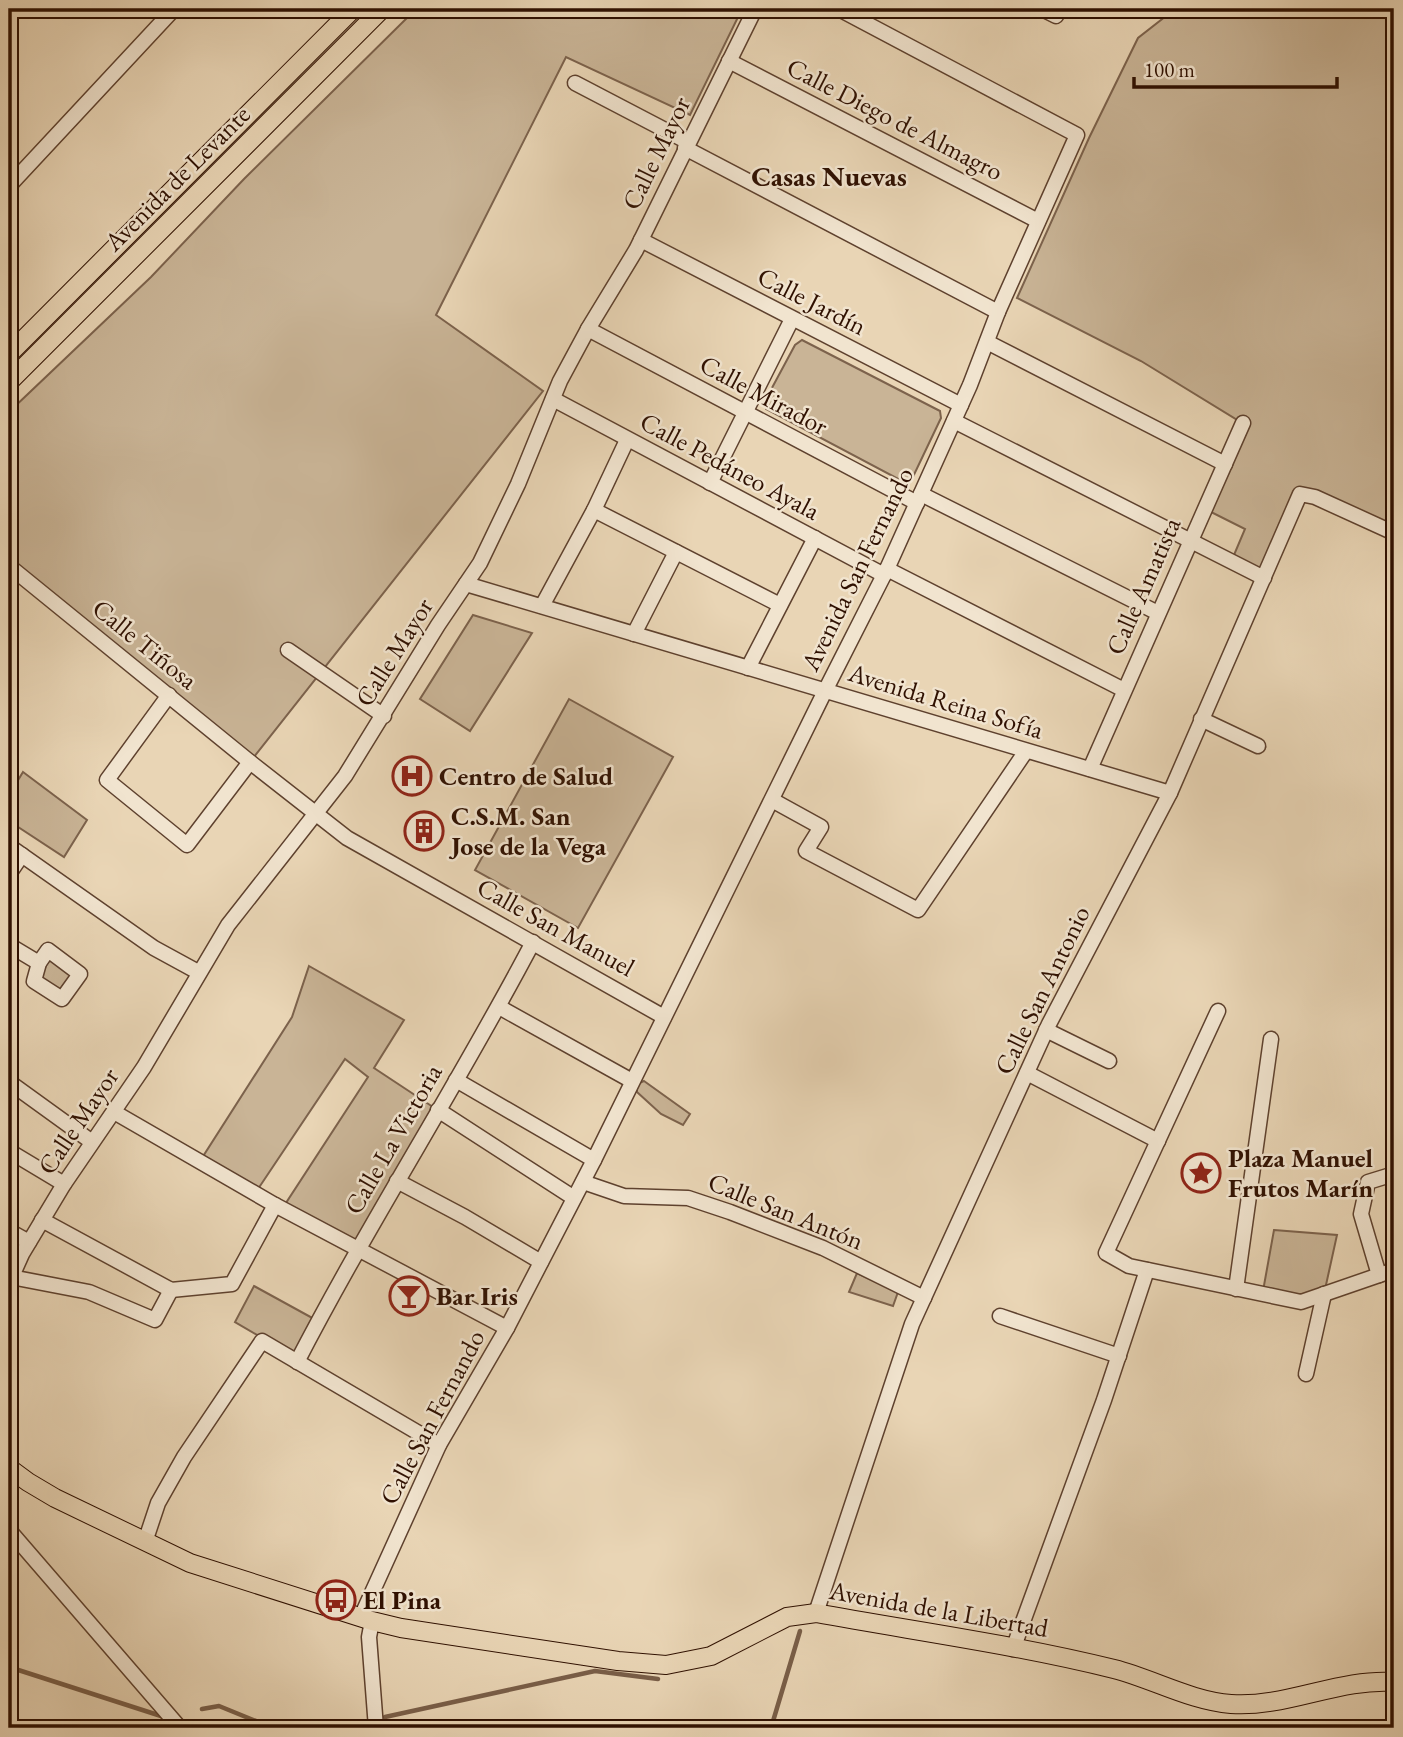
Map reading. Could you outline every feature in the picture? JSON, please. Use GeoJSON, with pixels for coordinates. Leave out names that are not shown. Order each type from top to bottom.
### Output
{"type":"FeatureCollection","features":[{"type":"Feature","properties":{"kind":"main road","name":"Avenida de Levante"},"geometry":{"type":"LineString","coordinates":[[9,354],[354,9]]}},
{"type":"Feature","properties":{"kind":"main road","name":"Avenida de Levante"},"geometry":{"type":"LineString","coordinates":[[9,382],[382,9]]}},
{"type":"Feature","properties":{"kind":"main road","name":"Avenida de la Libertad"},"geometry":{"type":"LineString","coordinates":[[9,1468],[39,1490],[205,1568],[366,1619],[467,1639],[633,1664],[666,1665],[702,1660],[788,1617],[816,1613],[1115,1669],[1196,1697],[1233,1704],[1255,1704],[1370,1682],[1394,1682]]}},
{"type":"Feature","properties":{"kind":"street"},"geometry":{"type":"LineString","coordinates":[[9,186],[174,9]]}},
{"type":"Feature","properties":{"kind":"street","name":"Calle Mayor"},"geometry":{"type":"LineString","coordinates":[[10,1280],[42,1220],[152,1055],[198,972],[236,914],[345,776],[438,625],[467,584],[493,537],[587,330],[641,240],[755,9]]}},
{"type":"Feature","properties":{"kind":"street","name":"Avenida San Fernando"},"geometry":{"type":"LineString","coordinates":[[664,1017],[886,572],[1077,135],[839,9]]}},
{"type":"Feature","properties":{"kind":"street","name":"Calle Diego de Almagro"},"geometry":{"type":"LineString","coordinates":[[729,61],[1038,221]]}},
{"type":"Feature","properties":{"kind":"street"},"geometry":{"type":"LineString","coordinates":[[575,83],[998,312]]}},
{"type":"Feature","properties":{"kind":"street","name":"Calle Jardín"},"geometry":{"type":"LineString","coordinates":[[641,240],[961,405]]}},
{"type":"Feature","properties":{"kind":"street"},"geometry":{"type":"LineString","coordinates":[[710,484],[792,319]]}},
{"type":"Feature","properties":{"kind":"street","name":"Calle Mirador"},"geometry":{"type":"LineString","coordinates":[[587,330],[919,499],[1158,613]]}},
{"type":"Feature","properties":{"kind":"street"},"geometry":{"type":"LineString","coordinates":[[987,342],[1225,464]]}},
{"type":"Feature","properties":{"kind":"street","name":"Calle Pedáneo Ayala"},"geometry":{"type":"LineString","coordinates":[[553,400],[815,538],[1124,690]]}},
{"type":"Feature","properties":{"kind":"street"},"geometry":{"type":"LineString","coordinates":[[954,421],[1264,578]]}},
{"type":"Feature","properties":{"kind":"street","name":"Calle Amatista"},"geometry":{"type":"LineString","coordinates":[[1090,769],[1243,423]]}},
{"type":"Feature","properties":{"kind":"street"},"geometry":{"type":"LineString","coordinates":[[542,606],[594,510],[627,440]]}},
{"type":"Feature","properties":{"kind":"street","name":"Calle San Antonio"},"geometry":{"type":"LineString","coordinates":[[816,1613],[912,1324],[1046,1030],[1170,793],[1300,494],[1315,497],[1394,533]]}},
{"type":"Feature","properties":{"kind":"street"},"geometry":{"type":"LineString","coordinates":[[594,510],[780,605]]}},
{"type":"Feature","properties":{"kind":"street"},"geometry":{"type":"LineString","coordinates":[[748,668],[815,538]]}},
{"type":"Feature","properties":{"kind":"street"},"geometry":{"type":"LineString","coordinates":[[634,634],[676,552]]}},
{"type":"Feature","properties":{"kind":"street","name":"Calle Tiñosa"},"geometry":{"type":"LineString","coordinates":[[9,566],[317,814]]}},
{"type":"Feature","properties":{"kind":"street","name":"Avenida Reina Sofía"},"geometry":{"type":"LineString","coordinates":[[467,584],[1170,793]]}},
{"type":"Feature","properties":{"kind":"street"},"geometry":{"type":"LineString","coordinates":[[288,650],[384,716]]}},
{"type":"Feature","properties":{"kind":"street"},"geometry":{"type":"LineString","coordinates":[[169,695],[107,780],[187,845],[250,762]]}},
{"type":"Feature","properties":{"kind":"street"},"geometry":{"type":"LineString","coordinates":[[1201,719],[1258,746]]}},
{"type":"Feature","properties":{"kind":"street"},"geometry":{"type":"LineString","coordinates":[[772,800],[821,827],[806,851],[918,910],[1026,751]]}},
{"type":"Feature","properties":{"kind":"street","name":"Calle San Manuel"},"geometry":{"type":"LineString","coordinates":[[317,814],[363,848],[664,1017]]}},
{"type":"Feature","properties":{"kind":"street"},"geometry":{"type":"LineString","coordinates":[[9,846],[154,948],[198,972]]}},
{"type":"Feature","properties":{"kind":"street"},"geometry":{"type":"LineString","coordinates":[[9,874],[22,855]]}},
{"type":"Feature","properties":{"kind":"street","name":"Calle La Victoria"},"geometry":{"type":"LineString","coordinates":[[296,1362],[357,1249],[499,1007],[533,942]]}},
{"type":"Feature","properties":{"kind":"street"},"geometry":{"type":"LineString","coordinates":[[9,945],[39,963]]}},
{"type":"Feature","properties":{"kind":"street"},"geometry":{"type":"LineString","coordinates":[[499,1007],[632,1082]]}},
{"type":"Feature","properties":{"kind":"street"},"geometry":{"type":"LineString","coordinates":[[1218,1011],[1106,1252],[1129,1266],[1301,1302],[1394,1270]]}},
{"type":"Feature","properties":{"kind":"street","name":"Calle San Fernando"},"geometry":{"type":"LineString","coordinates":[[366,1619],[439,1445],[507,1328],[664,1017]]}},
{"type":"Feature","properties":{"kind":"street"},"geometry":{"type":"LineString","coordinates":[[1046,1030],[1109,1061]]}},
{"type":"Feature","properties":{"kind":"street"},"geometry":{"type":"LineString","coordinates":[[1236,1289],[1271,1039]]}},
{"type":"Feature","properties":{"kind":"street"},"geometry":{"type":"LineString","coordinates":[[1027,1073],[1158,1141]]}},
{"type":"Feature","properties":{"kind":"street"},"geometry":{"type":"LineString","coordinates":[[456,1080],[594,1160]]}},
{"type":"Feature","properties":{"kind":"street"},"geometry":{"type":"LineString","coordinates":[[9,1082],[92,1142]]}},
{"type":"Feature","properties":{"kind":"street"},"geometry":{"type":"LineString","coordinates":[[438,1110],[574,1198]]}},
{"type":"Feature","properties":{"kind":"street"},"geometry":{"type":"LineString","coordinates":[[114,1112],[275,1205],[507,1328]]}},
{"type":"Feature","properties":{"kind":"street"},"geometry":{"type":"LineString","coordinates":[[9,1151],[64,1185]]}},
{"type":"Feature","properties":{"kind":"street"},"geometry":{"type":"LineString","coordinates":[[1379,1275],[1361,1214],[1368,1182],[1394,1174]]}},
{"type":"Feature","properties":{"kind":"street"},"geometry":{"type":"LineString","coordinates":[[397,1181],[541,1262]]}},
{"type":"Feature","properties":{"kind":"street","name":"Calle San Antón"},"geometry":{"type":"LineString","coordinates":[[583,1182],[624,1196],[688,1198],[709,1205],[823,1248],[924,1298]]}},
{"type":"Feature","properties":{"kind":"street"},"geometry":{"type":"LineString","coordinates":[[42,1220],[171,1290],[232,1284],[275,1205]]}},
{"type":"Feature","properties":{"kind":"street"},"geometry":{"type":"LineString","coordinates":[[9,1231],[29,1242]]}},
{"type":"Feature","properties":{"kind":"street"},"geometry":{"type":"LineString","coordinates":[[1013,1649],[1119,1356],[1147,1270]]}},
{"type":"Feature","properties":{"kind":"street"},"geometry":{"type":"LineString","coordinates":[[10,1280],[89,1292],[155,1320],[171,1290]]}},
{"type":"Feature","properties":{"kind":"street"},"geometry":{"type":"LineString","coordinates":[[1306,1374],[1324,1294]]}},
{"type":"Feature","properties":{"kind":"street"},"geometry":{"type":"LineString","coordinates":[[1000,1316],[1119,1356]]}},
{"type":"Feature","properties":{"kind":"street"},"geometry":{"type":"LineString","coordinates":[[145,1542],[158,1503],[184,1457],[262,1341],[439,1445]]}},
{"type":"Feature","properties":{"kind":"street"},"geometry":{"type":"LineString","coordinates":[[9,1530],[180,1728]]}},
{"type":"Feature","properties":{"kind":"street"},"geometry":{"type":"LineString","coordinates":[[366,1619],[376,1728]]}},
{"type":"Feature","properties":{"kind":"shaded area"},"geometry":{"type":"Polygon","coordinates":[[[416,9],[742,9],[690,115],[566,57],[436,315],[543,391],[250,762],[9,567],[9,412],[151,277],[244,179],[416,9]]]}},
{"type":"Feature","properties":{"kind":"shaded area"},"geometry":{"type":"Polygon","coordinates":[[[1175,9],[1394,9],[1394,530],[1300,494],[1264,578],[1231,562],[1245,529],[1205,509],[1242,423],[1141,361],[1017,298],[1089,138],[1138,38],[1175,9]]]}},
{"type":"Feature","properties":{"kind":"shaded area"},"geometry":{"type":"Polygon","coordinates":[[[802,340],[940,411],[941,418],[911,481],[902,481],[766,409],[766,399],[795,345],[802,340]]]}},
{"type":"Feature","properties":{"kind":"shaded area"},"geometry":{"type":"Polygon","coordinates":[[[473,615],[532,633],[470,731],[420,699],[473,615]]]}},
{"type":"Feature","properties":{"kind":"shaded area"},"geometry":{"type":"Polygon","coordinates":[[[569,699],[673,757],[578,928],[475,870],[569,699]]]}},
{"type":"Feature","properties":{"kind":"shaded area"},"geometry":{"type":"Polygon","coordinates":[[[23,772],[87,820],[64,857],[9,821],[9,795],[23,772]]]}},
{"type":"Feature","properties":{"kind":"shaded area"},"geometry":{"type":"Polygon","coordinates":[[[48,955],[75,975],[59,991],[36,974],[48,955]]]}},
{"type":"Feature","properties":{"kind":"shaded area"},"geometry":{"type":"Polygon","coordinates":[[[309,966],[404,1020],[374,1068],[436,1109],[356,1247],[284,1206],[368,1077],[345,1059],[258,1189],[202,1158],[292,1017],[309,966]]]}},
{"type":"Feature","properties":{"kind":"shaded area"},"geometry":{"type":"Polygon","coordinates":[[[644,1081],[690,1114],[683,1125],[661,1114],[637,1092],[637,1084],[644,1081]]]}},
{"type":"Feature","properties":{"kind":"shaded area"},"geometry":{"type":"Polygon","coordinates":[[[1274,1230],[1337,1235],[1324,1294],[1301,1302],[1263,1291],[1274,1230]]]}},
{"type":"Feature","properties":{"kind":"shaded area"},"geometry":{"type":"Polygon","coordinates":[[[857,1273],[898,1292],[893,1306],[849,1292],[857,1273]]]}},
{"type":"Feature","properties":{"kind":"shaded area"},"geometry":{"type":"Polygon","coordinates":[[[254,1286],[316,1320],[296,1358],[235,1322],[254,1286]]]}},
{"type":"Feature","properties":{"kind":"waterway"},"geometry":{"type":"LineString","coordinates":[[771,1728],[800,1631]]}},
{"type":"Feature","properties":{"kind":"waterway"},"geometry":{"type":"LineString","coordinates":[[9,1667],[161,1716]]}},
{"type":"Feature","properties":{"kind":"waterway"},"geometry":{"type":"LineString","coordinates":[[385,1717],[595,1671],[658,1679]]}},
{"type":"Feature","properties":{"kind":"waterway"},"geometry":{"type":"LineString","coordinates":[[202,1709],[219,1706],[273,1728]]}},
{"type":"Feature","properties":{"kind":"waterway"},"geometry":{"type":"LineString","coordinates":[[348,1728],[363,1724]]}},
{"type":"Feature","properties":{"kind":"place","name":"Centro de Salud"},"geometry":{"type":"Point","coordinates":[412,776]}},
{"type":"Feature","properties":{"kind":"place","name":"C.S.M. San Jose de la Vega"},"geometry":{"type":"Point","coordinates":[424,831]}},
{"type":"Feature","properties":{"kind":"place","name":"Plaza Manuel Frutos Marín"},"geometry":{"type":"Point","coordinates":[1201,1173]}},
{"type":"Feature","properties":{"kind":"place","name":"Bar Iris"},"geometry":{"type":"Point","coordinates":[409,1296]}},
{"type":"Feature","properties":{"kind":"place","name":"El Pina"},"geometry":{"type":"Point","coordinates":[336,1600]}},
{"type":"Feature","properties":{"kind":"district","name":"Casas Nuevas"},"geometry":{"type":"Point","coordinates":[829,176]}}]}
